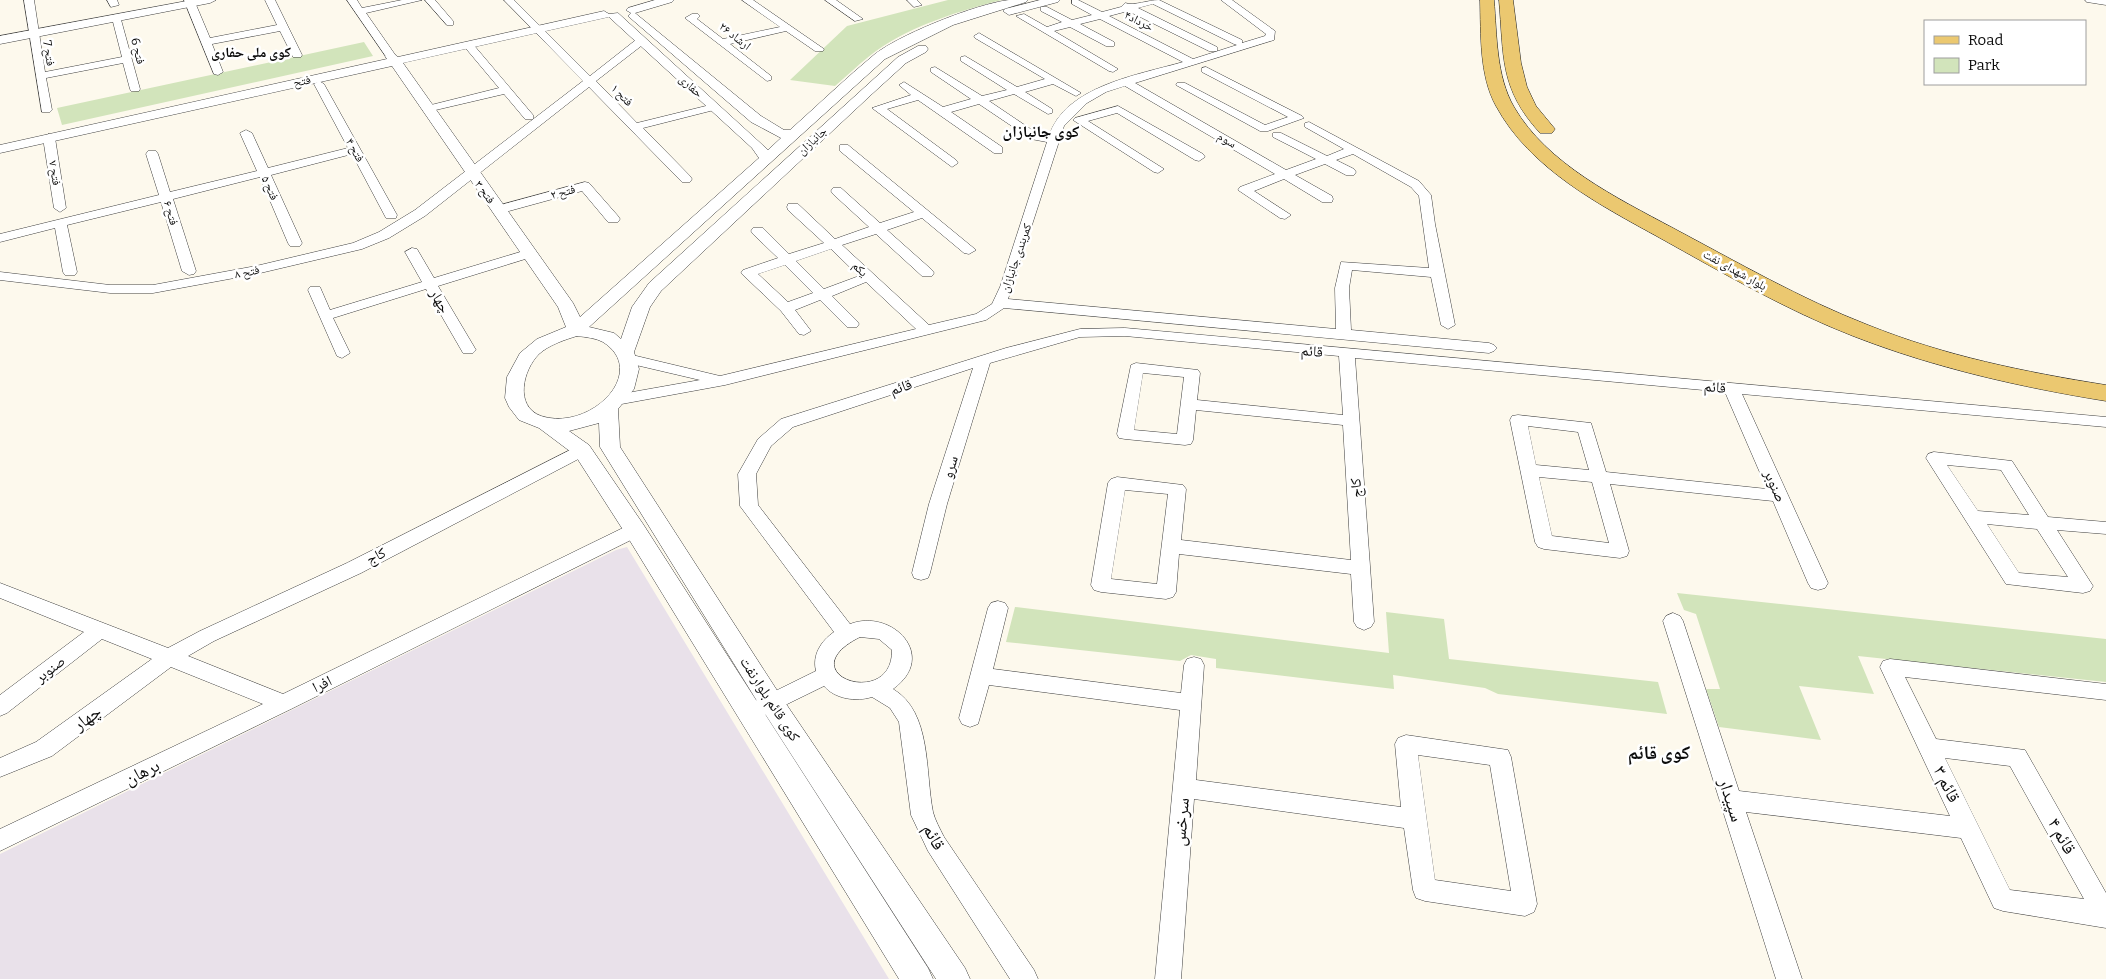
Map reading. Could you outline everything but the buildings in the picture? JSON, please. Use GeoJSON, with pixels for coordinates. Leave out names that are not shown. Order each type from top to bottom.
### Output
{"type":"FeatureCollection","features":[{"type":"Feature","properties":{"kind":"main road","name":"بلوار شهدای نفت"},"geometry":{"type":"LineString","coordinates":[[1487,0],[1494,75],[1504,106],[1537,145],[1575,177],[1600,194],[1762,285],[1854,327],[1906,346],[1981,368],[2106,393]]}},
{"type":"Feature","properties":{"kind":"main road","name":"بلوار شهدای نفت"},"geometry":{"type":"LineString","coordinates":[[1506,0],[1513,64],[1519,89],[1530,112],[1563,148],[1618,190],[1758,268],[1860,315],[1940,342],[1995,357],[2106,377]]}},
{"type":"Feature","properties":{"kind":"street","name":"فتح 7"},"geometry":{"type":"LineString","coordinates":[[29,0],[46,110]]}},
{"type":"Feature","properties":{"kind":"street"},"geometry":{"type":"LineString","coordinates":[[0,40],[189,1],[210,0]]}},
{"type":"Feature","properties":{"kind":"street"},"geometry":{"type":"LineString","coordinates":[[270,0],[297,55]]}},
{"type":"Feature","properties":{"kind":"street"},"geometry":{"type":"LineString","coordinates":[[352,0],[392,59]]}},
{"type":"Feature","properties":{"kind":"street"},"geometry":{"type":"LineString","coordinates":[[360,11],[417,0]]}},
{"type":"Feature","properties":{"kind":"street"},"geometry":{"type":"LineString","coordinates":[[430,0],[450,23]]}},
{"type":"Feature","properties":{"kind":"street","name":"فتح ۱"},"geometry":{"type":"LineString","coordinates":[[509,0],[686,179]]}},
{"type":"Feature","properties":{"kind":"street"},"geometry":{"type":"LineString","coordinates":[[614,9],[644,0]]}},
{"type":"Feature","properties":{"kind":"street"},"geometry":{"type":"LineString","coordinates":[[614,9],[668,0]]}},
{"type":"Feature","properties":{"kind":"street"},"geometry":{"type":"LineString","coordinates":[[747,0],[819,48]]}},
{"type":"Feature","properties":{"kind":"street"},"geometry":{"type":"LineString","coordinates":[[830,0],[858,19]]}},
{"type":"Feature","properties":{"kind":"street","name":"جانبازان"},"geometry":{"type":"LineString","coordinates":[[576,330],[881,56],[912,38],[952,20],[1022,0]]}},
{"type":"Feature","properties":{"kind":"street"},"geometry":{"type":"LineString","coordinates":[[1114,0],[1213,50]]}},
{"type":"Feature","properties":{"kind":"street"},"geometry":{"type":"LineString","coordinates":[[1045,30],[1154,0],[1238,42]]}},
{"type":"Feature","properties":{"kind":"street","name":"کمربندی جانبازان"},"geometry":{"type":"LineString","coordinates":[[627,355],[725,380],[981,317],[999,303],[1007,288],[1058,126],[1066,113],[1095,94],[1270,38],[1272,32],[1226,0]]}},
{"type":"Feature","properties":{"kind":"street"},"geometry":{"type":"LineString","coordinates":[[2091,0],[2106,2]]}},
{"type":"Feature","properties":{"kind":"street"},"geometry":{"type":"LineString","coordinates":[[0,36],[117,18],[189,1]]}},
{"type":"Feature","properties":{"kind":"street"},"geometry":{"type":"LineString","coordinates":[[189,1],[218,72]]}},
{"type":"Feature","properties":{"kind":"street","name":"خرداد۴"},"geometry":{"type":"LineString","coordinates":[[1075,2],[1192,63]]}},
{"type":"Feature","properties":{"kind":"street"},"geometry":{"type":"LineString","coordinates":[[1049,4],[1070,23],[1110,44]]}},
{"type":"Feature","properties":{"kind":"street","name":"جانبازان"},"geometry":{"type":"LineString","coordinates":[[627,355],[641,307],[655,287],[902,60],[936,40],[1008,12],[1049,4]]}},
{"type":"Feature","properties":{"kind":"street","name":"فتح"},"geometry":{"type":"LineString","coordinates":[[0,143],[392,59],[614,9]]}},
{"type":"Feature","properties":{"kind":"street","name":"حفاری"},"geometry":{"type":"LineString","coordinates":[[614,9],[641,41],[758,145],[767,158]]}},
{"type":"Feature","properties":{"kind":"street","name":"حفاری"},"geometry":{"type":"LineString","coordinates":[[614,9],[756,119],[780,134],[794,135]]}},
{"type":"Feature","properties":{"kind":"street","name":"ارشاد ۲۶"},"geometry":{"type":"LineString","coordinates":[[695,16],[690,18],[724,42],[767,78]]}},
{"type":"Feature","properties":{"kind":"street"},"geometry":{"type":"LineString","coordinates":[[1021,16],[1113,68]]}},
{"type":"Feature","properties":{"kind":"street","name":"فتح 6"},"geometry":{"type":"LineString","coordinates":[[117,18],[135,89]]}},
{"type":"Feature","properties":{"kind":"street"},"geometry":{"type":"LineString","coordinates":[[207,42],[284,27]]}},
{"type":"Feature","properties":{"kind":"street","name":"فتح"},"geometry":{"type":"LineString","coordinates":[[0,149],[392,59],[468,46],[536,27]]}},
{"type":"Feature","properties":{"kind":"street"},"geometry":{"type":"LineString","coordinates":[[724,42],[788,28]]}},
{"type":"Feature","properties":{"kind":"street"},"geometry":{"type":"LineString","coordinates":[[979,36],[1076,93]]}},
{"type":"Feature","properties":{"kind":"street","name":"فتح ۸"},"geometry":{"type":"LineString","coordinates":[[0,276],[110,289],[153,289],[256,270],[349,248],[384,235],[420,213],[641,41]]}},
{"type":"Feature","properties":{"kind":"street"},"geometry":{"type":"LineString","coordinates":[[468,46],[529,117]]}},
{"type":"Feature","properties":{"kind":"street"},"geometry":{"type":"LineString","coordinates":[[40,76],[127,59]]}},
{"type":"Feature","properties":{"kind":"street","name":"فتح ۳"},"geometry":{"type":"LineString","coordinates":[[392,59],[567,307],[576,330]]}},
{"type":"Feature","properties":{"kind":"street"},"geometry":{"type":"LineString","coordinates":[[965,59],[1048,111]]}},
{"type":"Feature","properties":{"kind":"street"},"geometry":{"type":"LineString","coordinates":[[936,70],[1035,137],[1054,140]]}},
{"type":"Feature","properties":{"kind":"street"},"geometry":{"type":"LineString","coordinates":[[1181,84],[1264,129],[1298,118],[1206,70]]}},
{"type":"Feature","properties":{"kind":"street"},"geometry":{"type":"LineString","coordinates":[[942,111],[1054,80]]}},
{"type":"Feature","properties":{"kind":"street","name":"سوم"},"geometry":{"type":"LineString","coordinates":[[1126,83],[1327,199]]}},
{"type":"Feature","properties":{"kind":"street","name":"فتح ۴"},"geometry":{"type":"LineString","coordinates":[[319,84],[392,215]]}},
{"type":"Feature","properties":{"kind":"street"},"geometry":{"type":"LineString","coordinates":[[904,85],[998,150]]}},
{"type":"Feature","properties":{"kind":"street"},"geometry":{"type":"LineString","coordinates":[[847,88],[867,91]]}},
{"type":"Feature","properties":{"kind":"street"},"geometry":{"type":"LineString","coordinates":[[426,109],[506,90]]}},
{"type":"Feature","properties":{"kind":"street"},"geometry":{"type":"LineString","coordinates":[[920,96],[878,108],[952,163]]}},
{"type":"Feature","properties":{"kind":"street"},"geometry":{"type":"LineString","coordinates":[[1180,114],[1215,102]]}},
{"type":"Feature","properties":{"kind":"street"},"geometry":{"type":"LineString","coordinates":[[1130,116],[1166,105]]}},
{"type":"Feature","properties":{"kind":"street"},"geometry":{"type":"LineString","coordinates":[[634,127],[714,107]]}},
{"type":"Feature","properties":{"kind":"street"},"geometry":{"type":"LineString","coordinates":[[1158,169],[1079,120],[1118,108],[1199,157]]}},
{"type":"Feature","properties":{"kind":"street"},"geometry":{"type":"LineString","coordinates":[[1309,125],[1415,184],[1425,195],[1425,209],[1448,325]]}},
{"type":"Feature","properties":{"kind":"street","name":"فتح ۵"},"geometry":{"type":"LineString","coordinates":[[246,134],[295,242]]}},
{"type":"Feature","properties":{"kind":"street"},"geometry":{"type":"LineString","coordinates":[[1277,135],[1350,172]]}},
{"type":"Feature","properties":{"kind":"street","name":"فتح ۷"},"geometry":{"type":"LineString","coordinates":[[49,138],[60,208]]}},
{"type":"Feature","properties":{"kind":"street"},"geometry":{"type":"LineString","coordinates":[[844,148],[969,250]]}},
{"type":"Feature","properties":{"kind":"street"},"geometry":{"type":"LineString","coordinates":[[0,238],[355,150]]}},
{"type":"Feature","properties":{"kind":"street"},"geometry":{"type":"LineString","coordinates":[[1285,215],[1244,190],[1353,150]]}},
{"type":"Feature","properties":{"kind":"street","name":"فتح ۶"},"geometry":{"type":"LineString","coordinates":[[152,154],[189,271]]}},
{"type":"Feature","properties":{"kind":"street","name":"فتح ۲"},"geometry":{"type":"LineString","coordinates":[[498,210],[585,186],[613,219]]}},
{"type":"Feature","properties":{"kind":"street"},"geometry":{"type":"LineString","coordinates":[[837,192],[927,273]]}},
{"type":"Feature","properties":{"kind":"street","name":"یکم"},"geometry":{"type":"LineString","coordinates":[[793,207],[926,331]]}},
{"type":"Feature","properties":{"kind":"street"},"geometry":{"type":"LineString","coordinates":[[804,332],[786,308],[748,273],[924,213]]}},
{"type":"Feature","properties":{"kind":"street"},"geometry":{"type":"LineString","coordinates":[[60,223],[70,272]]}},
{"type":"Feature","properties":{"kind":"street"},"geometry":{"type":"LineString","coordinates":[[758,231],[852,324]]}},
{"type":"Feature","properties":{"kind":"street","name":"چهار"},"geometry":{"type":"LineString","coordinates":[[412,252],[468,350]]}},
{"type":"Feature","properties":{"kind":"street"},"geometry":{"type":"LineString","coordinates":[[324,316],[530,253]]}},
{"type":"Feature","properties":{"kind":"street"},"geometry":{"type":"LineString","coordinates":[[1344,334],[1342,288],[1346,265],[1437,273]]}},
{"type":"Feature","properties":{"kind":"street"},"geometry":{"type":"LineString","coordinates":[[786,308],[868,277]]}},
{"type":"Feature","properties":{"kind":"street"},"geometry":{"type":"LineString","coordinates":[[315,290],[324,316],[342,353]]}},
{"type":"Feature","properties":{"kind":"street"},"geometry":{"type":"LineString","coordinates":[[999,303],[1489,348]]}},
{"type":"Feature","properties":{"kind":"street"},"geometry":{"type":"LineString","coordinates":[[576,330],[604,334],[627,355],[630,369],[625,389],[613,405],[592,420],[570,426],[548,426],[532,420],[522,412],[515,399],[513,384],[519,368],[534,350],[552,337],[576,330]]}},
{"type":"Feature","properties":{"kind":"street","name":"قائم"},"geometry":{"type":"LineString","coordinates":[[846,634],[749,506],[747,474],[764,443],[787,424],[982,361],[1080,333],[1125,332],[1347,354],[2106,422]]}},
{"type":"Feature","properties":{"kind":"street","name":"کاج"},"geometry":{"type":"LineString","coordinates":[[1347,354],[1364,622]]}},
{"type":"Feature","properties":{"kind":"street","name":"سرو"},"geometry":{"type":"LineString","coordinates":[[921,573],[938,504],[982,361]]}},
{"type":"Feature","properties":{"kind":"street"},"geometry":{"type":"LineString","coordinates":[[1136,368],[1192,373],[1188,404],[1184,440],[1125,434],[1136,368]]}},
{"type":"Feature","properties":{"kind":"street"},"geometry":{"type":"LineString","coordinates":[[613,405],[725,380]]}},
{"type":"Feature","properties":{"kind":"street","name":"صنوبر"},"geometry":{"type":"LineString","coordinates":[[1732,389],[1818,583]]}},
{"type":"Feature","properties":{"kind":"street"},"geometry":{"type":"LineString","coordinates":[[1188,404],[1351,421]]}},
{"type":"Feature","properties":{"kind":"street","name":"کوی قائم بلوارنفت"},"geometry":{"type":"LineString","coordinates":[[613,405],[610,447],[771,702],[954,979]]}},
{"type":"Feature","properties":{"kind":"street"},"geometry":{"type":"LineString","coordinates":[[1518,420],[1585,427],[1620,551],[1544,542],[1529,470],[1518,420]]}},
{"type":"Feature","properties":{"kind":"street","name":"کوی قائم بلوارنفت"},"geometry":{"type":"LineString","coordinates":[[548,426],[582,450],[635,530],[748,713],[917,979]]}},
{"type":"Feature","properties":{"kind":"street","name":"کاج"},"geometry":{"type":"LineString","coordinates":[[169,657],[207,636],[354,568],[582,450]]}},
{"type":"Feature","properties":{"kind":"street"},"geometry":{"type":"LineString","coordinates":[[1934,458],[2006,466],[2083,586],[2013,579],[1974,517],[1934,458]]}},
{"type":"Feature","properties":{"kind":"street"},"geometry":{"type":"LineString","coordinates":[[1529,470],[1779,496]]}},
{"type":"Feature","properties":{"kind":"street"},"geometry":{"type":"LineString","coordinates":[[1117,483],[1177,489],[1171,546],[1166,592],[1101,585],[1117,483]]}},
{"type":"Feature","properties":{"kind":"street"},"geometry":{"type":"LineString","coordinates":[[1974,517],[2106,528]]}},
{"type":"Feature","properties":{"kind":"street","name":"افرا"},"geometry":{"type":"LineString","coordinates":[[284,703],[635,530]]}},
{"type":"Feature","properties":{"kind":"street"},"geometry":{"type":"LineString","coordinates":[[1171,546],[1361,568]]}},
{"type":"Feature","properties":{"kind":"street"},"geometry":{"type":"LineString","coordinates":[[0,590],[284,703]]}},
{"type":"Feature","properties":{"kind":"street"},"geometry":{"type":"LineString","coordinates":[[970,718],[998,608]]}},
{"type":"Feature","properties":{"kind":"street","name":"سپیدار"},"geometry":{"type":"LineString","coordinates":[[1673,622],[1788,979]]}},
{"type":"Feature","properties":{"kind":"street"},"geometry":{"type":"LineString","coordinates":[[870,629],[892,636],[899,643],[902,652],[902,663],[896,674],[887,683],[875,689],[861,692],[847,690],[836,685],[826,675],[823,668],[824,658],[828,648],[846,634],[870,629]]}},
{"type":"Feature","properties":{"kind":"street","name":"صنوبر"},"geometry":{"type":"LineString","coordinates":[[0,707],[100,630]]}},
{"type":"Feature","properties":{"kind":"street","name":"چهار"},"geometry":{"type":"LineString","coordinates":[[0,768],[44,749],[169,657]]}},
{"type":"Feature","properties":{"kind":"street","name":"سرخس"},"geometry":{"type":"LineString","coordinates":[[1168,979],[1194,664]]}},
{"type":"Feature","properties":{"kind":"street","name":"قائم ۳"},"geometry":{"type":"LineString","coordinates":[[2105,915],[2003,900],[1890,667],[2106,692]]}},
{"type":"Feature","properties":{"kind":"street"},"geometry":{"type":"LineString","coordinates":[[748,713],[826,675]]}},
{"type":"Feature","properties":{"kind":"street"},"geometry":{"type":"LineString","coordinates":[[980,676],[1191,703]]}},
{"type":"Feature","properties":{"kind":"street","name":"قائم"},"geometry":{"type":"LineString","coordinates":[[875,689],[897,702],[909,720],[922,815],[936,844],[1025,979]]}},
{"type":"Feature","properties":{"kind":"street","name":"برهان"},"geometry":{"type":"LineString","coordinates":[[0,840],[284,703]]}},
{"type":"Feature","properties":{"kind":"street"},"geometry":{"type":"LineString","coordinates":[[1406,744],[1500,757],[1525,904],[1425,890],[1414,819],[1406,744]]}},
{"type":"Feature","properties":{"kind":"street","name":"قائم ۴"},"geometry":{"type":"LineString","coordinates":[[1929,747],[2017,757],[2105,915]]}},
{"type":"Feature","properties":{"kind":"street"},"geometry":{"type":"LineString","coordinates":[[1184,788],[1414,819]]}},
{"type":"Feature","properties":{"kind":"street"},"geometry":{"type":"LineString","coordinates":[[1731,800],[1968,828]]}},
{"type":"Feature","properties":{"kind":"shaded area"},"geometry":{"type":"Polygon","coordinates":[[[627,547],[889,979],[0,979],[0,854],[616,550],[627,547]]]}},
{"type":"Feature","properties":{"kind":"green space"},"geometry":{"type":"Polygon","coordinates":[[[948,0],[1002,0],[953,14],[905,34],[876,51],[835,86],[790,80],[847,26],[948,0]]]}},
{"type":"Feature","properties":{"kind":"green space"},"geometry":{"type":"Polygon","coordinates":[[[364,42],[373,56],[62,125],[57,108],[364,42]]]}},
{"type":"Feature","properties":{"kind":"green space"},"geometry":{"type":"Polygon","coordinates":[[[1677,593],[2106,639],[2106,682],[1858,656],[1874,694],[1799,686],[1821,740],[1719,727],[1706,689],[1720,689],[1696,614],[1684,610],[1677,593]]]}},
{"type":"Feature","properties":{"kind":"green space"},"geometry":{"type":"Polygon","coordinates":[[[1015,607],[1389,653],[1386,612],[1444,619],[1449,659],[1658,682],[1667,714],[1498,694],[1485,688],[1393,675],[1394,689],[1216,668],[1216,659],[1191,655],[1180,661],[1006,642],[1015,607]]]}},
{"type":"Feature","properties":{"kind":"district","name":"کوی ملی حفاری"},"geometry":{"type":"Point","coordinates":[251,52]}},
{"type":"Feature","properties":{"kind":"district","name":"کوی جانبازان"},"geometry":{"type":"Point","coordinates":[1041,131]}},
{"type":"Feature","properties":{"kind":"district","name":"کوی قائم"},"geometry":{"type":"Point","coordinates":[1659,752]}}]}
